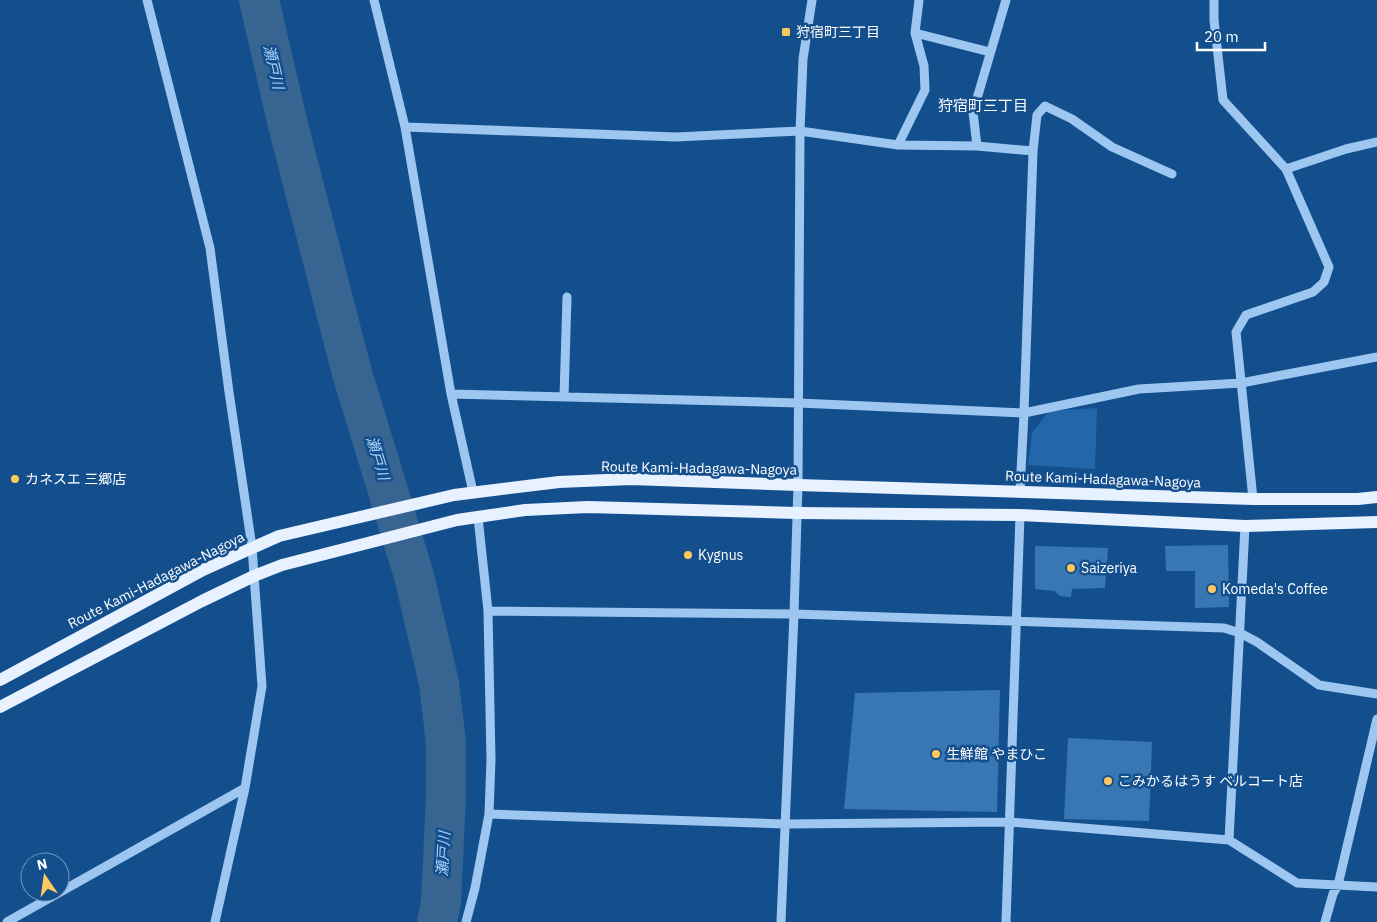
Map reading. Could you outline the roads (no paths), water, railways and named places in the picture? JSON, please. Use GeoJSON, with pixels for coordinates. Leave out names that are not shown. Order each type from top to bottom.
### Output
{"type":"FeatureCollection","features":[{"type":"Feature","properties":{"kind":"main road","name":"Route Kami-Hadagawa-Nagoya"},"geometry":{"type":"LineString","coordinates":[[0,680],[203,570],[278,536],[473,492],[559,482],[631,479],[798,486],[1253,499],[1377,498]]}},
{"type":"Feature","properties":{"kind":"main road"},"geometry":{"type":"LineString","coordinates":[[0,707],[254,576],[282,565],[457,520],[525,510],[588,507],[797,513],[1020,516],[1245,526],[1377,522]]}},
{"type":"Feature","properties":{"kind":"street"},"geometry":{"type":"LineString","coordinates":[[147,0],[210,248],[252,547],[262,686],[245,788],[215,922]]}},
{"type":"Feature","properties":{"kind":"street"},"geometry":{"type":"LineString","coordinates":[[374,0],[405,127],[451,394],[473,492]]}},
{"type":"Feature","properties":{"kind":"street"},"geometry":{"type":"LineString","coordinates":[[781,922],[798,486],[800,131],[803,59],[812,0]]}},
{"type":"Feature","properties":{"kind":"street"},"geometry":{"type":"LineString","coordinates":[[898,145],[925,90],[924,66],[915,32],[919,0]]}},
{"type":"Feature","properties":{"kind":"street"},"geometry":{"type":"LineString","coordinates":[[977,146],[972,112],[1006,0]]}},
{"type":"Feature","properties":{"kind":"street"},"geometry":{"type":"LineString","coordinates":[[1214,0],[1214,20],[1223,100],[1286,169],[1329,267],[1324,282],[1313,292],[1246,315],[1236,332],[1253,499]]}},
{"type":"Feature","properties":{"kind":"street"},"geometry":{"type":"LineString","coordinates":[[915,32],[990,52]]}},
{"type":"Feature","properties":{"kind":"street"},"geometry":{"type":"LineString","coordinates":[[1020,491],[1033,151],[1037,115],[1045,106],[1072,119],[1112,147],[1172,174]]}},
{"type":"Feature","properties":{"kind":"street"},"geometry":{"type":"LineString","coordinates":[[405,127],[676,137],[800,131],[898,145],[977,146],[1033,151]]}},
{"type":"Feature","properties":{"kind":"street"},"geometry":{"type":"LineString","coordinates":[[1286,169],[1346,149],[1377,142]]}},
{"type":"Feature","properties":{"kind":"street"},"geometry":{"type":"LineString","coordinates":[[564,397],[567,297]]}},
{"type":"Feature","properties":{"kind":"street"},"geometry":{"type":"LineString","coordinates":[[451,394],[799,403],[1024,413],[1140,389],[1241,383],[1377,357]]}},
{"type":"Feature","properties":{"kind":"street"},"geometry":{"type":"LineString","coordinates":[[1006,922],[1020,516]]}},
{"type":"Feature","properties":{"kind":"street"},"geometry":{"type":"LineString","coordinates":[[466,922],[475,888],[489,814],[491,760],[488,611],[478,517]]}},
{"type":"Feature","properties":{"kind":"street"},"geometry":{"type":"LineString","coordinates":[[1229,840],[1245,526]]}},
{"type":"Feature","properties":{"kind":"street"},"geometry":{"type":"LineString","coordinates":[[488,611],[794,614],[1224,628],[1240,633],[1257,642],[1319,685],[1377,694]]}},
{"type":"Feature","properties":{"kind":"street"},"geometry":{"type":"LineString","coordinates":[[1325,922],[1333,894],[1338,885],[1377,719]]}},
{"type":"Feature","properties":{"kind":"street"},"geometry":{"type":"LineString","coordinates":[[7,922],[245,788]]}},
{"type":"Feature","properties":{"kind":"street"},"geometry":{"type":"LineString","coordinates":[[489,814],[786,824],[1009,822],[1229,840],[1297,883],[1377,887]]}},
{"type":"Feature","properties":{"kind":"waterway","name":"瀬戸川"},"geometry":{"type":"LineString","coordinates":[[259,0],[288,125],[352,373],[414,576],[439,683],[446,743],[446,798],[441,902],[437,922]]}},
{"type":"Feature","properties":{"kind":"place","name":"狩宿町三丁目"},"geometry":{"type":"Point","coordinates":[786,32]}},
{"type":"Feature","properties":{"kind":"place","name":"カネスエ 三郷店"},"geometry":{"type":"Point","coordinates":[15,479]}},
{"type":"Feature","properties":{"kind":"place","name":"Kygnus"},"geometry":{"type":"Point","coordinates":[688,555]}},
{"type":"Feature","properties":{"kind":"place","name":"Saizeriya"},"geometry":{"type":"Point","coordinates":[1071,568]}},
{"type":"Feature","properties":{"kind":"place","name":"Komeda's Coffee"},"geometry":{"type":"Point","coordinates":[1212,589]}},
{"type":"Feature","properties":{"kind":"place","name":"生鮮館 やまひこ"},"geometry":{"type":"Point","coordinates":[936,754]}},
{"type":"Feature","properties":{"kind":"place","name":"こみかるはうす ベルコート店"},"geometry":{"type":"Point","coordinates":[1108,781]}},
{"type":"Feature","properties":{"kind":"district","name":"狩宿町三丁目"},"geometry":{"type":"Point","coordinates":[983,105]}}]}
